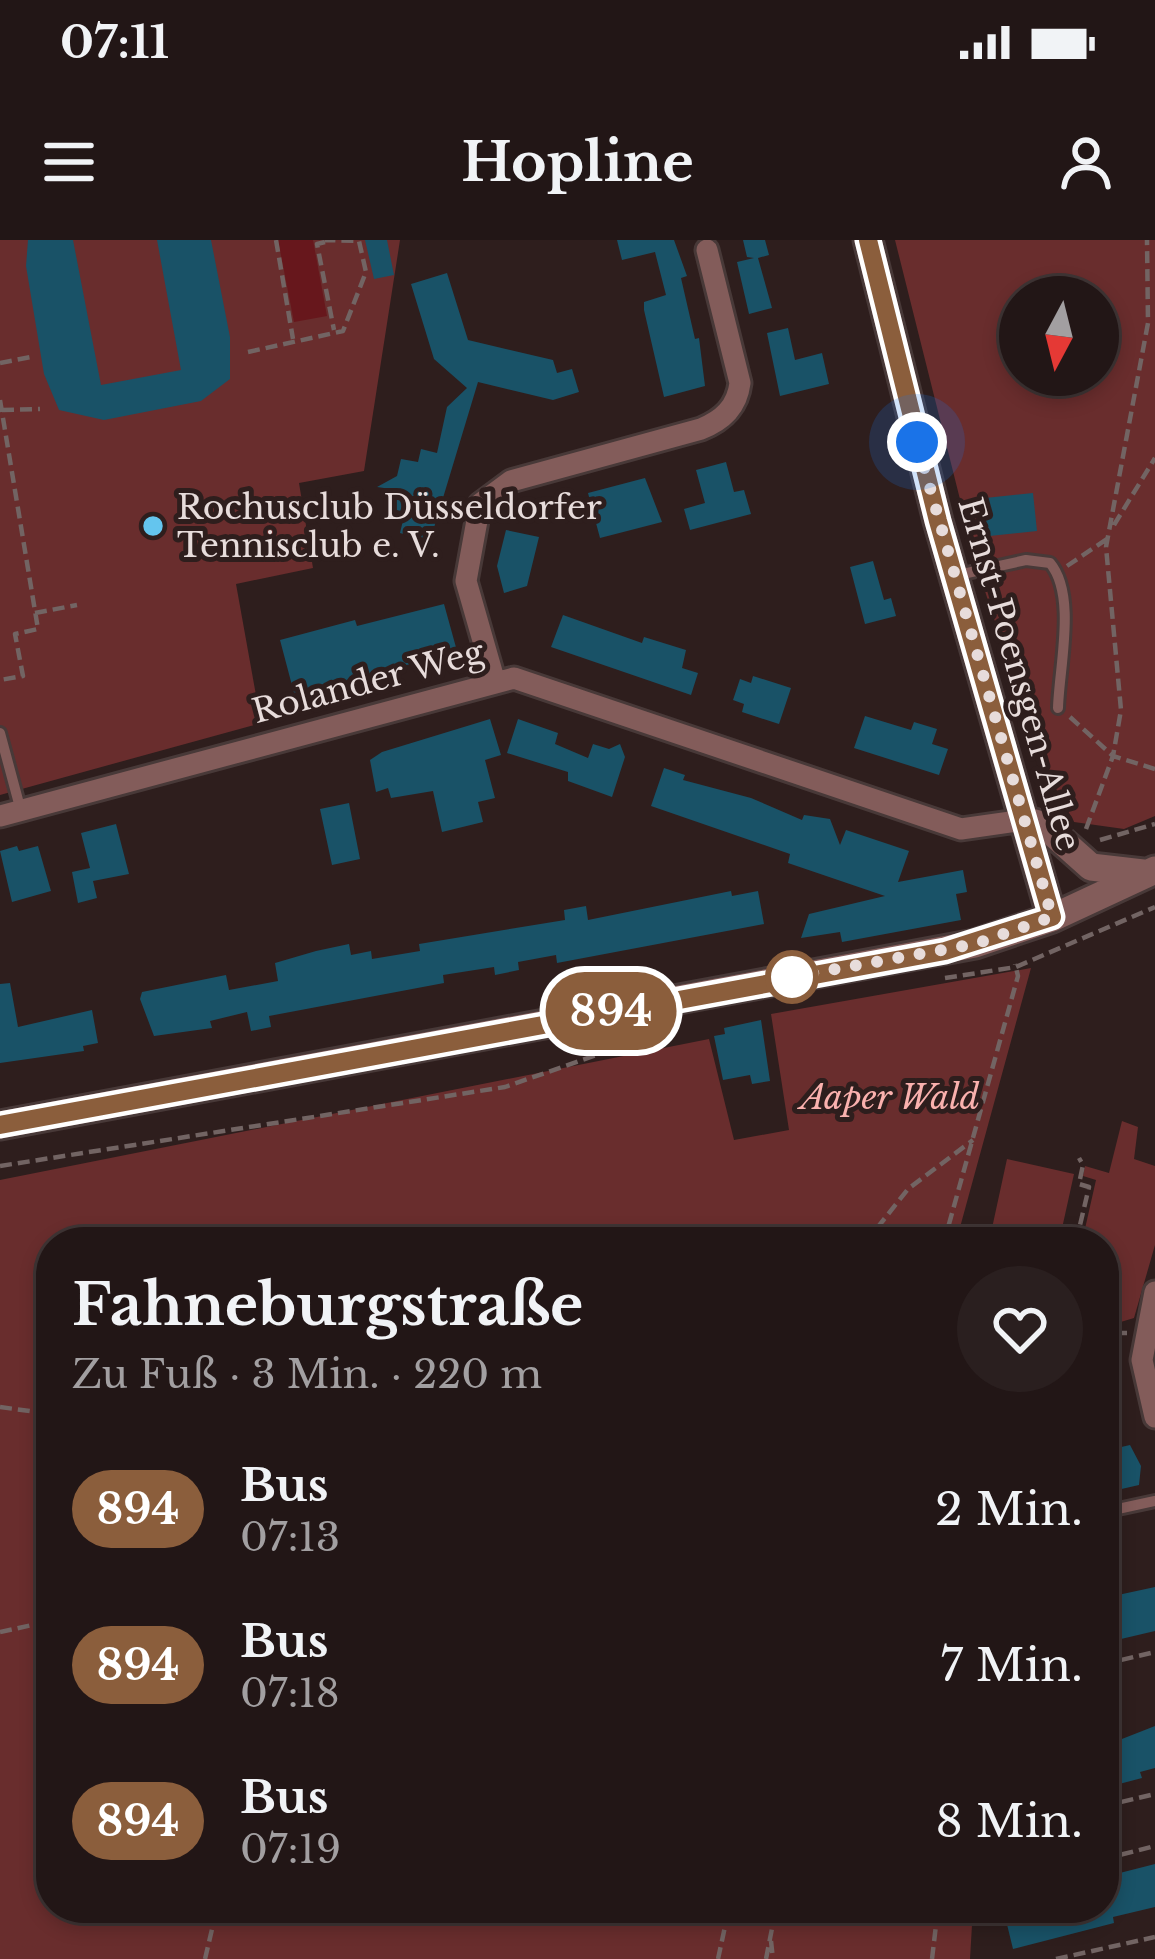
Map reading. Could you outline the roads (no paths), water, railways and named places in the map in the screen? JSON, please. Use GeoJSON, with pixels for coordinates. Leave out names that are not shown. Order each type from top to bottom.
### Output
{"type":"FeatureCollection","features":[{"type":"Feature","properties":{"kind":"street","name":"Ernst-Poensgen-Allee"},"geometry":{"type":"LineString","coordinates":[[868,240],[953,576],[1052,917]]}},
{"type":"Feature","properties":{"kind":"street"},"geometry":{"type":"LineString","coordinates":[[494,679],[466,580],[469,540],[480,504],[511,482],[716,423],[736,400],[740,383],[707,250]]}},
{"type":"Feature","properties":{"kind":"street","name":"Rolander Weg"},"geometry":{"type":"LineString","coordinates":[[10,813],[494,679],[535,684],[961,829],[1024,820]]}},
{"type":"Feature","properties":{"kind":"street"},"geometry":{"type":"LineString","coordinates":[[1024,820],[1045,826],[1091,867],[1151,872]]}},
{"type":"Feature","properties":{"kind":"street"},"geometry":{"type":"LineString","coordinates":[[0,1125],[945,951],[1052,917],[1151,872]]}},
{"type":"Feature","properties":{"kind":"street"},"geometry":{"type":"LineString","coordinates":[[1155,1292],[1142,1360],[1155,1417]]}},
{"type":"Feature","properties":{"kind":"lane"},"geometry":{"type":"LineString","coordinates":[[953,576],[1026,560],[1050,563],[1057,572],[1063,601],[1058,708]]}},
{"type":"Feature","properties":{"kind":"lane"},"geometry":{"type":"LineString","coordinates":[[0,734],[10,813]]}},
{"type":"Feature","properties":{"kind":"lane"},"geometry":{"type":"LineString","coordinates":[[1119,1509],[1155,1501]]}},
{"type":"Feature","properties":{"kind":"place","name":"Rochusclub Düsseldorfer Tennisclub e. V."},"geometry":{"type":"Point","coordinates":[153,526]}},
{"type":"Feature","properties":{"kind":"park label","name":"Aaper Wald"},"geometry":{"type":"Point","coordinates":[890,1097]}}]}
